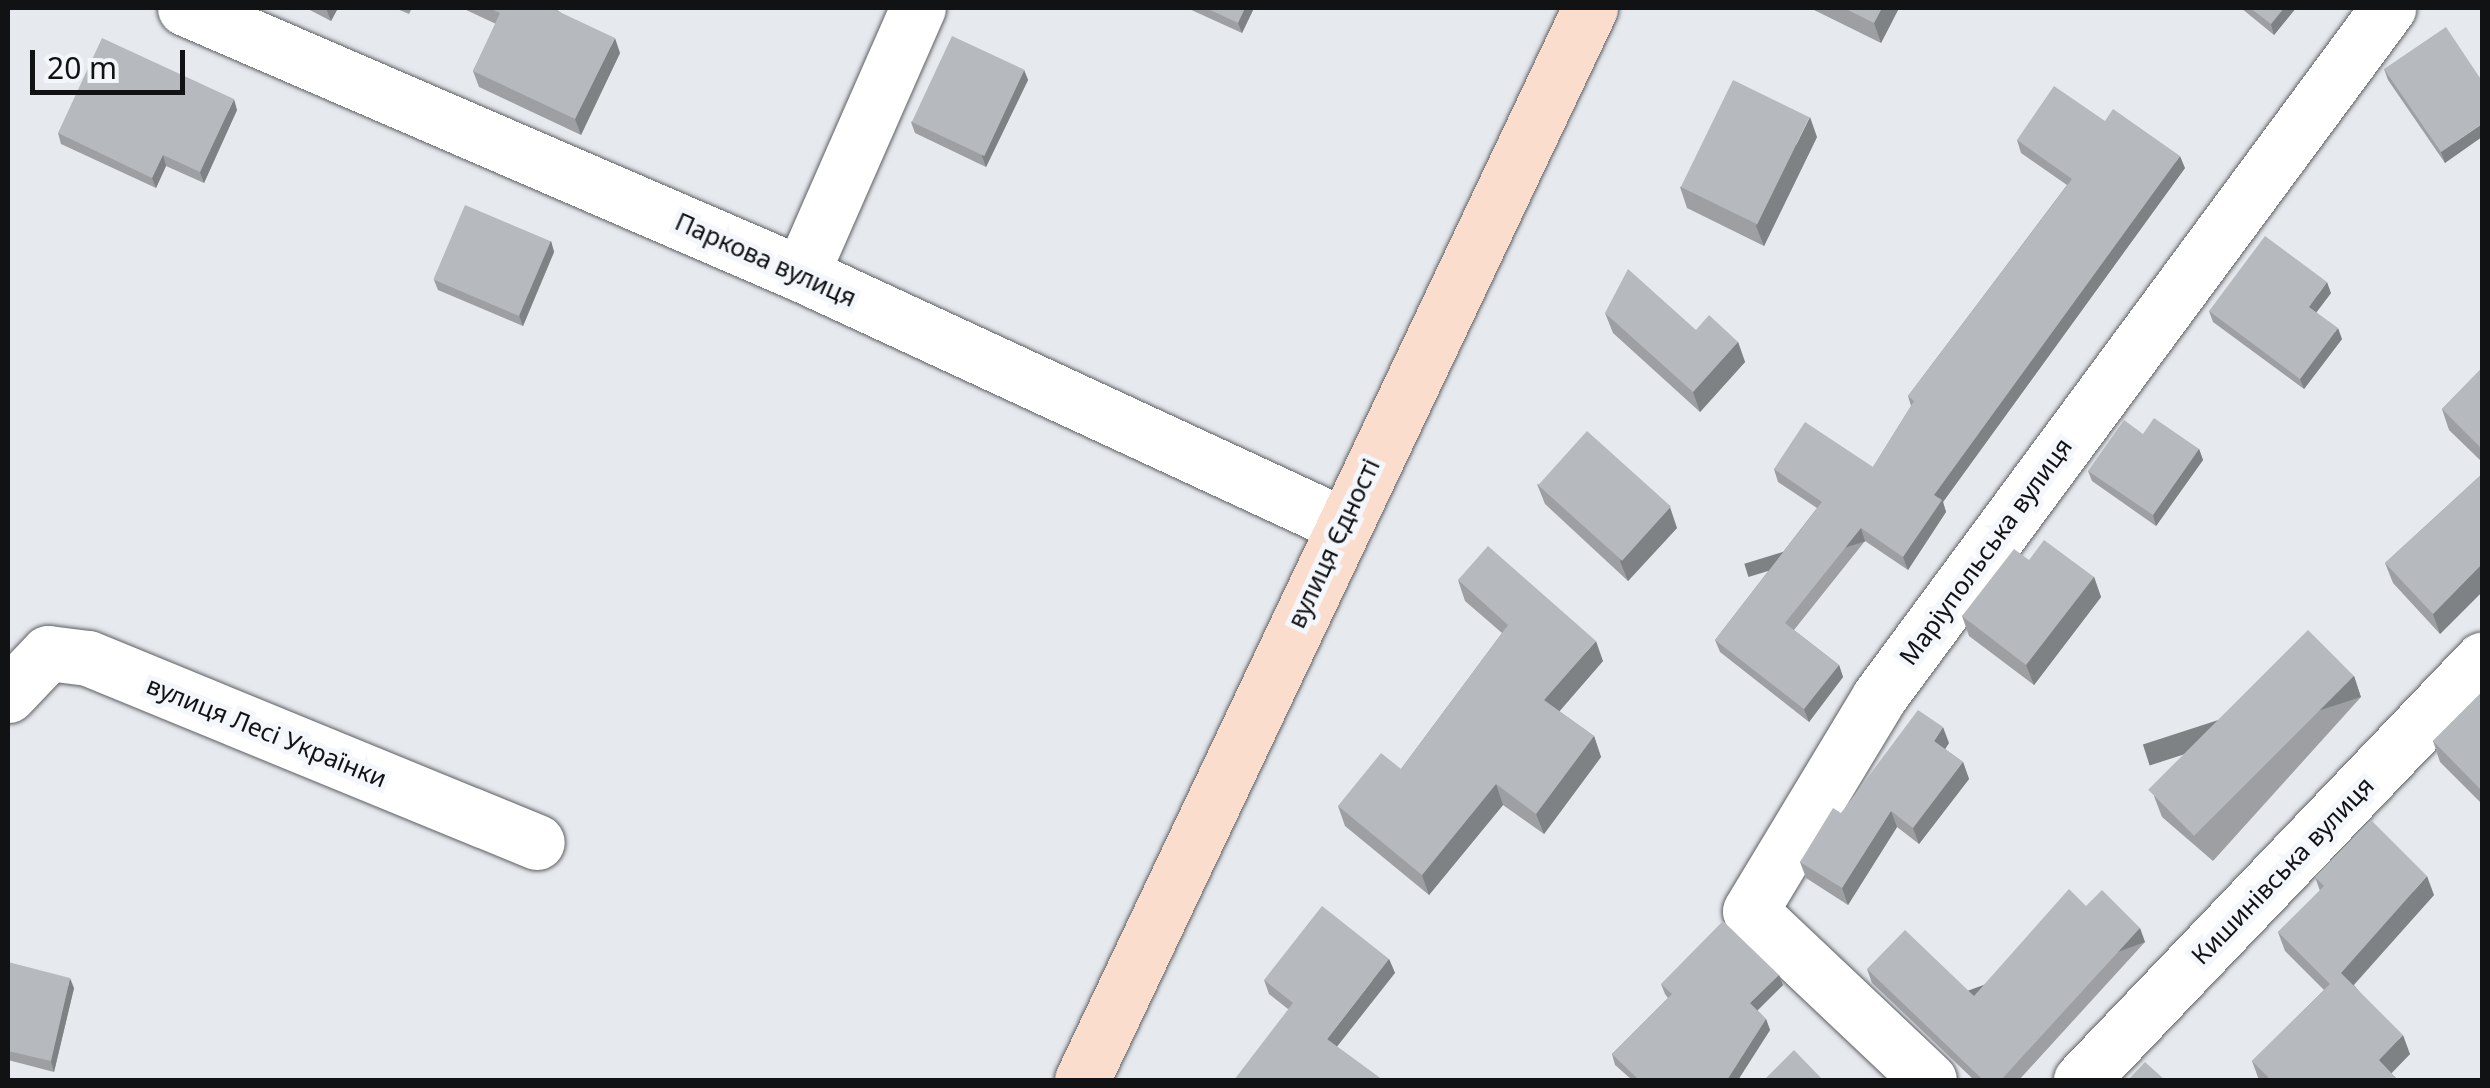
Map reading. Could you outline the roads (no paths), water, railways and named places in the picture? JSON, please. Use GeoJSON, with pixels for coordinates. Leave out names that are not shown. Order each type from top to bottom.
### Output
{"type":"FeatureCollection","features":[{"type":"Feature","properties":{"kind":"main road","name":"вулиця Єдності"},"geometry":{"type":"LineString","coordinates":[[1082,1080],[1341,524],[1590,8]]}},
{"type":"Feature","properties":{"kind":"street","name":"Паркова вулиця"},"geometry":{"type":"LineString","coordinates":[[185,8],[801,274],[1341,524]]}},
{"type":"Feature","properties":{"kind":"street"},"geometry":{"type":"LineString","coordinates":[[801,274],[918,8]]}},
{"type":"Feature","properties":{"kind":"street","name":"Маріупольська вулиця"},"geometry":{"type":"LineString","coordinates":[[1928,1080],[1750,911],[1878,698],[2388,8]]}},
{"type":"Feature","properties":{"kind":"street","name":"вулиця Лесі Українки"},"geometry":{"type":"LineString","coordinates":[[8,694],[48,653],[88,658],[537,842]]}},
{"type":"Feature","properties":{"kind":"street","name":"Кишинівська вулиця"},"geometry":{"type":"LineString","coordinates":[[2081,1080],[2482,660]]}}]}
